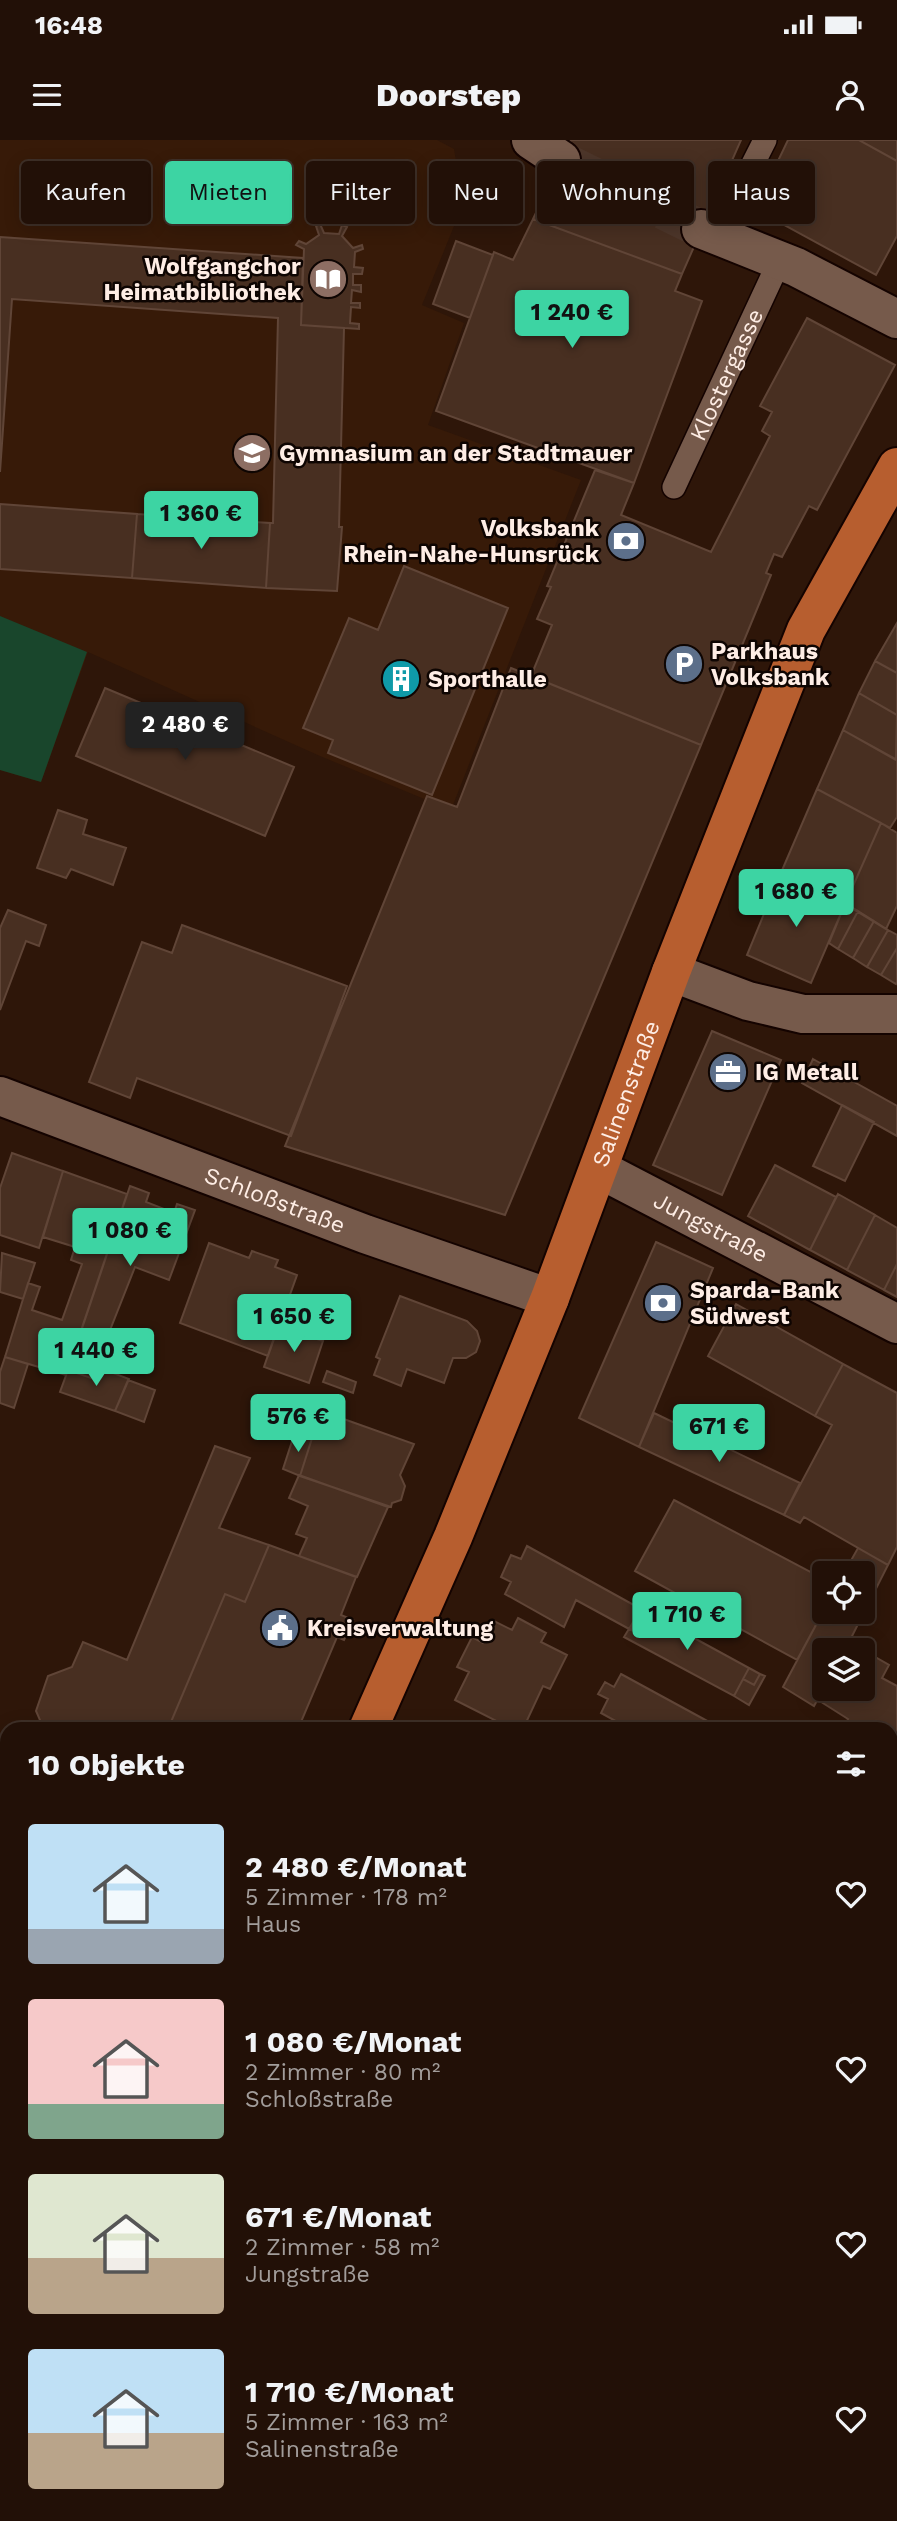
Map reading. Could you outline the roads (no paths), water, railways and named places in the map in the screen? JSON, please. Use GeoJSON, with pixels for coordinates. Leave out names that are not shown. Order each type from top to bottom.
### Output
{"type":"FeatureCollection","features":[{"type":"Feature","properties":{"kind":"main road","name":"Salinenstraße"},"geometry":{"type":"LineString","coordinates":[[371,1722],[453,1537],[550,1298],[671,972],[806,630],[897,467]]}},
{"type":"Feature","properties":{"kind":"street"},"geometry":{"type":"LineString","coordinates":[[709,232],[780,260],[897,319]]}},
{"type":"Feature","properties":{"kind":"street"},"geometry":{"type":"LineString","coordinates":[[671,972],[748,1001],[803,1014],[897,1014]]}},
{"type":"Feature","properties":{"kind":"street","name":"Schloßstraße"},"geometry":{"type":"LineString","coordinates":[[0,1096],[365,1234],[550,1298]]}},
{"type":"Feature","properties":{"kind":"street","name":"Jungstraße"},"geometry":{"type":"LineString","coordinates":[[598,1169],[897,1324]]}},
{"type":"Feature","properties":{"kind":"lane"},"geometry":{"type":"LineString","coordinates":[[709,232],[765,140]]}},
{"type":"Feature","properties":{"kind":"lane","name":"Klostergasse"},"geometry":{"type":"LineString","coordinates":[[674,487],[780,260]]}},
{"type":"Feature","properties":{"kind":"tunnel"},"geometry":{"type":"LineString","coordinates":[[561,160],[701,229]]}},
{"type":"Feature","properties":{"kind":"place","name":"Wolfgangchor Heimatbibliothek"},"geometry":{"type":"Point","coordinates":[328,279]}},
{"type":"Feature","properties":{"kind":"place","name":"Gymnasium an der Stadtmauer"},"geometry":{"type":"Point","coordinates":[252,453]}},
{"type":"Feature","properties":{"kind":"place","name":"Volksbank Rhein-Nahe-Hunsrück"},"geometry":{"type":"Point","coordinates":[626,541]}},
{"type":"Feature","properties":{"kind":"place","name":"Parkhaus Volksbank"},"geometry":{"type":"Point","coordinates":[684,664]}},
{"type":"Feature","properties":{"kind":"place","name":"Sporthalle"},"geometry":{"type":"Point","coordinates":[401,679]}},
{"type":"Feature","properties":{"kind":"place","name":"IG Metall"},"geometry":{"type":"Point","coordinates":[728,1072]}},
{"type":"Feature","properties":{"kind":"place","name":"Sparda-Bank Südwest"},"geometry":{"type":"Point","coordinates":[663,1303]}},
{"type":"Feature","properties":{"kind":"place","name":"Kreisverwaltung"},"geometry":{"type":"Point","coordinates":[280,1628]}}]}
